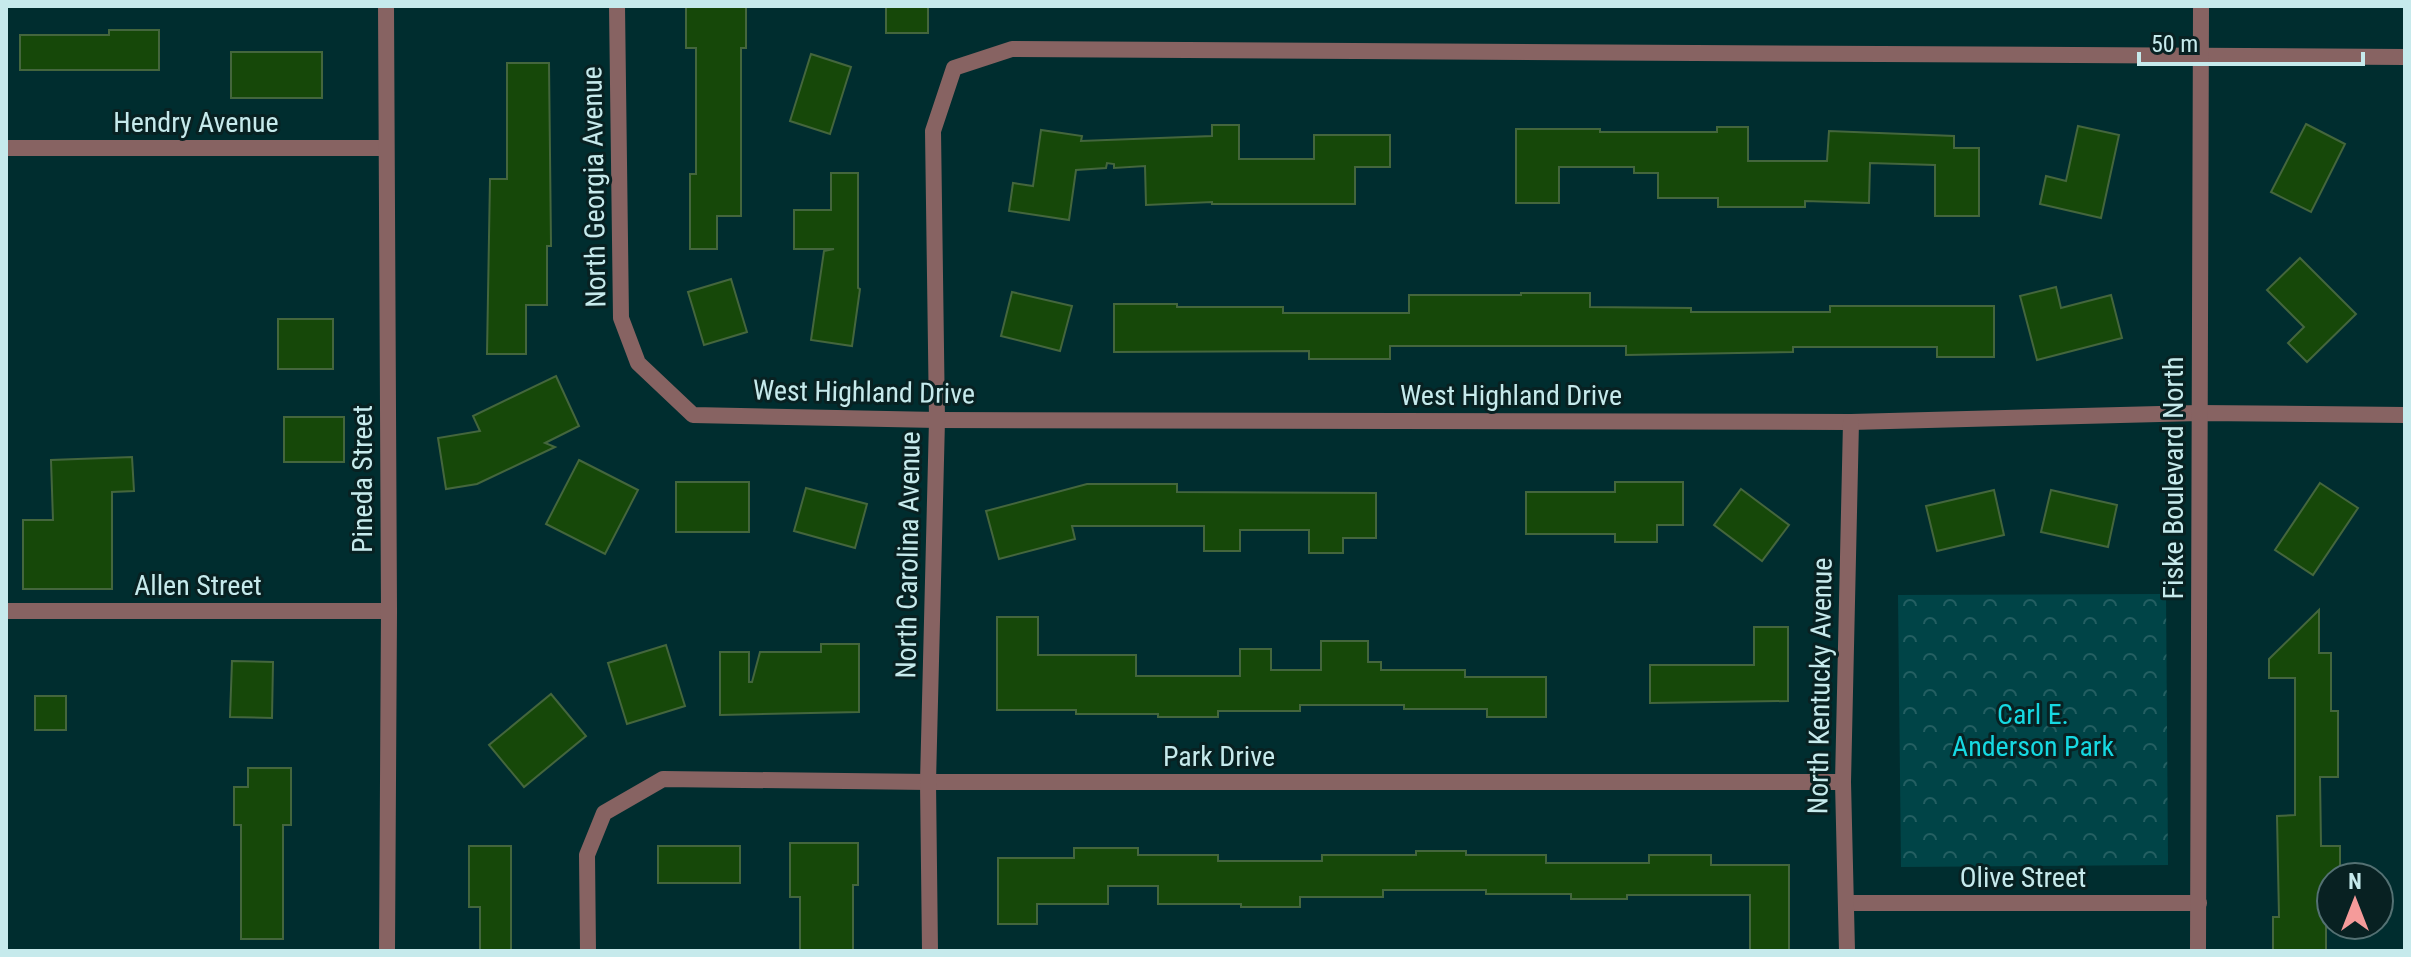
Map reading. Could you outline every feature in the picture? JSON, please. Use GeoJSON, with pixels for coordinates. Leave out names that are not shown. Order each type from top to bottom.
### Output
{"type":"FeatureCollection","features":[{"type":"Feature","properties":{"kind":"street","name":"Pineda Street"},"geometry":{"type":"LineString","coordinates":[[386,6],[387,951]]}},
{"type":"Feature","properties":{"kind":"street","name":"North Georgia Avenue"},"geometry":{"type":"LineString","coordinates":[[617,6],[621,318],[638,363]]}},
{"type":"Feature","properties":{"kind":"street","name":"Fiske Boulevard North"},"geometry":{"type":"LineString","coordinates":[[2198,951],[2201,6]]}},
{"type":"Feature","properties":{"kind":"street","name":"North Carolina Avenue"},"geometry":{"type":"LineString","coordinates":[[930,951],[928,782],[937,420],[933,131],[954,68],[1012,49],[2201,56]]}},
{"type":"Feature","properties":{"kind":"street"},"geometry":{"type":"LineString","coordinates":[[2201,56],[2405,57]]}},
{"type":"Feature","properties":{"kind":"street","name":"Hendry Avenue"},"geometry":{"type":"LineString","coordinates":[[6,148],[385,148]]}},
{"type":"Feature","properties":{"kind":"street","name":"West Highland Drive"},"geometry":{"type":"LineString","coordinates":[[638,363],[693,415],[937,420],[1851,422],[2199,413],[2405,415]]}},
{"type":"Feature","properties":{"kind":"street","name":"North Kentucky Avenue"},"geometry":{"type":"LineString","coordinates":[[1847,951],[1843,782],[1851,422]]}},
{"type":"Feature","properties":{"kind":"street","name":"Allen Street"},"geometry":{"type":"LineString","coordinates":[[6,611],[389,611]]}},
{"type":"Feature","properties":{"kind":"street","name":"Park Drive"},"geometry":{"type":"LineString","coordinates":[[588,951],[587,855],[604,813],[663,779],[1843,782]]}},
{"type":"Feature","properties":{"kind":"street","name":"Olive Street"},"geometry":{"type":"LineString","coordinates":[[1847,903],[2199,903]]}},
{"type":"Feature","properties":{"kind":"green space","name":"Carl E. Anderson Park"},"geometry":{"type":"Polygon","coordinates":[[[2166,594],[2168,865],[1901,867],[1898,595],[2166,594]]]}},
{"type":"Feature","properties":{"kind":"building"},"geometry":{"type":"Polygon","coordinates":[[[686,6],[746,6],[746,48],[741,48],[741,216],[717,216],[717,249],[690,249],[690,174],[696,174],[696,48],[686,48],[686,6]]]}},
{"type":"Feature","properties":{"kind":"building"},"geometry":{"type":"Polygon","coordinates":[[[886,6],[928,6],[928,33],[886,33],[886,6]]]}},
{"type":"Feature","properties":{"kind":"building"},"geometry":{"type":"Polygon","coordinates":[[[109,30],[159,30],[159,70],[20,70],[20,35],[109,35],[109,30]]]}},
{"type":"Feature","properties":{"kind":"building"},"geometry":{"type":"Polygon","coordinates":[[[231,52],[322,52],[322,98],[231,98],[231,52]]]}},
{"type":"Feature","properties":{"kind":"building"},"geometry":{"type":"Polygon","coordinates":[[[811,54],[851,67],[830,134],[790,121],[811,54]]]}},
{"type":"Feature","properties":{"kind":"building"},"geometry":{"type":"Polygon","coordinates":[[[507,63],[549,63],[551,246],[547,246],[547,305],[526,305],[526,354],[487,354],[490,179],[507,179],[507,63]]]}},
{"type":"Feature","properties":{"kind":"building"},"geometry":{"type":"Polygon","coordinates":[[[2306,124],[2345,144],[2311,212],[2271,192],[2306,124]]]}},
{"type":"Feature","properties":{"kind":"building"},"geometry":{"type":"Polygon","coordinates":[[[1212,125],[1239,125],[1239,159],[1314,159],[1314,135],[1390,135],[1390,167],[1355,167],[1355,204],[1212,202],[1146,205],[1145,166],[1114,168],[1114,164],[1107,163],[1106,168],[1076,170],[1069,220],[1009,211],[1013,183],[1033,186],[1041,130],[1082,136],[1081,141],[1212,136],[1212,125]]]}},
{"type":"Feature","properties":{"kind":"building"},"geometry":{"type":"Polygon","coordinates":[[[2078,126],[2119,135],[2101,218],[2040,204],[2046,176],[2066,181],[2078,126]]]}},
{"type":"Feature","properties":{"kind":"building"},"geometry":{"type":"Polygon","coordinates":[[[1717,127],[1748,127],[1748,161],[1827,161],[1829,131],[1954,136],[1954,148],[1979,148],[1979,216],[1935,216],[1935,165],[1870,163],[1869,203],[1805,201],[1805,207],[1718,207],[1718,198],[1658,198],[1658,173],[1634,173],[1634,167],[1559,167],[1559,203],[1516,203],[1516,129],[1717,132],[1717,127]]]}},
{"type":"Feature","properties":{"kind":"building"},"geometry":{"type":"Polygon","coordinates":[[[831,173],[858,173],[860,289],[852,346],[811,340],[824,251],[834,249],[794,249],[794,210],[831,210],[831,173]]]}},
{"type":"Feature","properties":{"kind":"building"},"geometry":{"type":"Polygon","coordinates":[[[2300,258],[2356,314],[2307,362],[2288,343],[2304,327],[2267,290],[2300,258]]]}},
{"type":"Feature","properties":{"kind":"building"},"geometry":{"type":"Polygon","coordinates":[[[731,279],[747,332],[704,345],[688,292],[731,279]]]}},
{"type":"Feature","properties":{"kind":"building"},"geometry":{"type":"Polygon","coordinates":[[[2056,287],[2061,308],[2111,295],[2122,338],[2037,360],[2020,296],[2056,287]]]}},
{"type":"Feature","properties":{"kind":"building"},"geometry":{"type":"Polygon","coordinates":[[[1012,292],[1072,306],[1060,351],[1001,336],[1012,292]]]}},
{"type":"Feature","properties":{"kind":"building"},"geometry":{"type":"Polygon","coordinates":[[[1590,293],[1590,307],[1691,308],[1691,312],[1830,312],[1830,306],[1994,306],[1994,357],[1937,357],[1937,347],[1793,347],[1793,352],[1626,355],[1626,346],[1390,346],[1390,359],[1309,359],[1309,351],[1114,352],[1114,304],[1283,307],[1283,313],[1409,313],[1409,295],[1590,293]]]}},
{"type":"Feature","properties":{"kind":"building"},"geometry":{"type":"Polygon","coordinates":[[[278,319],[333,319],[333,369],[278,369],[278,319]]]}},
{"type":"Feature","properties":{"kind":"building"},"geometry":{"type":"Polygon","coordinates":[[[556,376],[579,426],[545,443],[555,447],[477,484],[446,489],[438,438],[480,431],[473,416],[556,376]]]}},
{"type":"Feature","properties":{"kind":"building"},"geometry":{"type":"Polygon","coordinates":[[[284,417],[344,417],[344,462],[284,462],[284,417]]]}},
{"type":"Feature","properties":{"kind":"building"},"geometry":{"type":"Polygon","coordinates":[[[132,457],[134,491],[112,492],[112,589],[23,589],[23,520],[53,520],[51,460],[132,457]]]}},
{"type":"Feature","properties":{"kind":"building"},"geometry":{"type":"Polygon","coordinates":[[[579,460],[638,490],[605,554],[546,524],[579,460]]]}},
{"type":"Feature","properties":{"kind":"building"},"geometry":{"type":"Polygon","coordinates":[[[676,482],[749,482],[749,532],[676,532],[676,482]]]}},
{"type":"Feature","properties":{"kind":"building"},"geometry":{"type":"Polygon","coordinates":[[[1615,482],[1683,482],[1683,525],[1657,525],[1657,542],[1615,542],[1615,534],[1526,534],[1526,492],[1615,492],[1615,482]]]}},
{"type":"Feature","properties":{"kind":"building"},"geometry":{"type":"Polygon","coordinates":[[[2320,483],[2358,508],[2313,575],[2275,550],[2320,483]]]}},
{"type":"Feature","properties":{"kind":"building"},"geometry":{"type":"Polygon","coordinates":[[[1087,484],[1177,484],[1177,492],[1376,493],[1376,538],[1343,538],[1343,553],[1309,553],[1309,530],[1240,530],[1240,551],[1204,551],[1204,526],[1072,526],[1075,539],[999,559],[986,511],[1087,484]]]}},
{"type":"Feature","properties":{"kind":"building"},"geometry":{"type":"Polygon","coordinates":[[[806,488],[867,504],[855,548],[794,531],[806,488]]]}},
{"type":"Feature","properties":{"kind":"building"},"geometry":{"type":"Polygon","coordinates":[[[1741,489],[1789,525],[1762,561],[1714,525],[1741,489]]]}},
{"type":"Feature","properties":{"kind":"building"},"geometry":{"type":"Polygon","coordinates":[[[1994,490],[2004,535],[1937,551],[1926,506],[1994,490]]]}},
{"type":"Feature","properties":{"kind":"building"},"geometry":{"type":"Polygon","coordinates":[[[2051,490],[2117,505],[2108,547],[2041,532],[2051,490]]]}},
{"type":"Feature","properties":{"kind":"building"},"geometry":{"type":"Polygon","coordinates":[[[2319,610],[2319,653],[2331,653],[2331,711],[2338,711],[2338,777],[2320,777],[2321,846],[2340,846],[2340,861],[2315,861],[2315,941],[2326,941],[2326,951],[2273,951],[2273,917],[2279,917],[2277,816],[2295,815],[2295,678],[2269,678],[2269,659],[2319,610]]]}},
{"type":"Feature","properties":{"kind":"building"},"geometry":{"type":"Polygon","coordinates":[[[997,617],[1038,617],[1038,655],[1136,655],[1136,676],[1240,676],[1240,649],[1271,649],[1271,670],[1321,670],[1321,641],[1368,641],[1368,662],[1381,662],[1381,670],[1465,670],[1465,677],[1546,677],[1546,717],[1487,717],[1487,709],[1404,709],[1404,705],[1300,705],[1300,711],[1218,711],[1218,717],[1076,714],[1076,710],[997,710],[997,617]]]}},
{"type":"Feature","properties":{"kind":"building"},"geometry":{"type":"Polygon","coordinates":[[[1754,627],[1788,627],[1788,701],[1650,703],[1650,665],[1754,665],[1754,627]]]}},
{"type":"Feature","properties":{"kind":"building"},"geometry":{"type":"Polygon","coordinates":[[[821,644],[859,644],[859,712],[720,715],[720,652],[749,652],[749,682],[752,682],[760,652],[821,652],[821,644]]]}},
{"type":"Feature","properties":{"kind":"building"},"geometry":{"type":"Polygon","coordinates":[[[666,645],[685,706],[627,724],[608,663],[666,645]]]}},
{"type":"Feature","properties":{"kind":"building"},"geometry":{"type":"Polygon","coordinates":[[[232,661],[273,662],[272,718],[230,717],[232,661]]]}},
{"type":"Feature","properties":{"kind":"building"},"geometry":{"type":"Polygon","coordinates":[[[551,694],[586,736],[524,787],[489,745],[551,694]]]}},
{"type":"Feature","properties":{"kind":"building"},"geometry":{"type":"Polygon","coordinates":[[[35,696],[66,696],[66,730],[35,730],[35,696]]]}},
{"type":"Feature","properties":{"kind":"building"},"geometry":{"type":"Polygon","coordinates":[[[248,768],[291,768],[291,825],[283,825],[283,939],[241,939],[241,825],[234,825],[234,787],[248,787],[248,768]]]}},
{"type":"Feature","properties":{"kind":"building"},"geometry":{"type":"Polygon","coordinates":[[[790,843],[858,843],[858,885],[853,885],[853,951],[800,951],[800,897],[790,897],[790,843]]]}},
{"type":"Feature","properties":{"kind":"building"},"geometry":{"type":"Polygon","coordinates":[[[469,846],[511,846],[511,951],[480,951],[480,907],[469,907],[469,846]]]}},
{"type":"Feature","properties":{"kind":"building"},"geometry":{"type":"Polygon","coordinates":[[[658,846],[740,846],[740,883],[658,883],[658,846]]]}},
{"type":"Feature","properties":{"kind":"building"},"geometry":{"type":"Polygon","coordinates":[[[1074,848],[1138,848],[1138,855],[1218,855],[1218,861],[1322,861],[1322,855],[1416,855],[1416,851],[1466,851],[1466,855],[1546,855],[1546,863],[1649,863],[1649,855],[1711,855],[1711,865],[1789,865],[1789,951],[1750,951],[1750,895],[1627,895],[1627,899],[1571,899],[1571,894],[1383,890],[1383,897],[1300,897],[1300,907],[1241,907],[1241,904],[1158,904],[1158,886],[1108,886],[1108,904],[1037,904],[1037,924],[998,924],[998,858],[1074,858],[1074,848]]]}}]}
